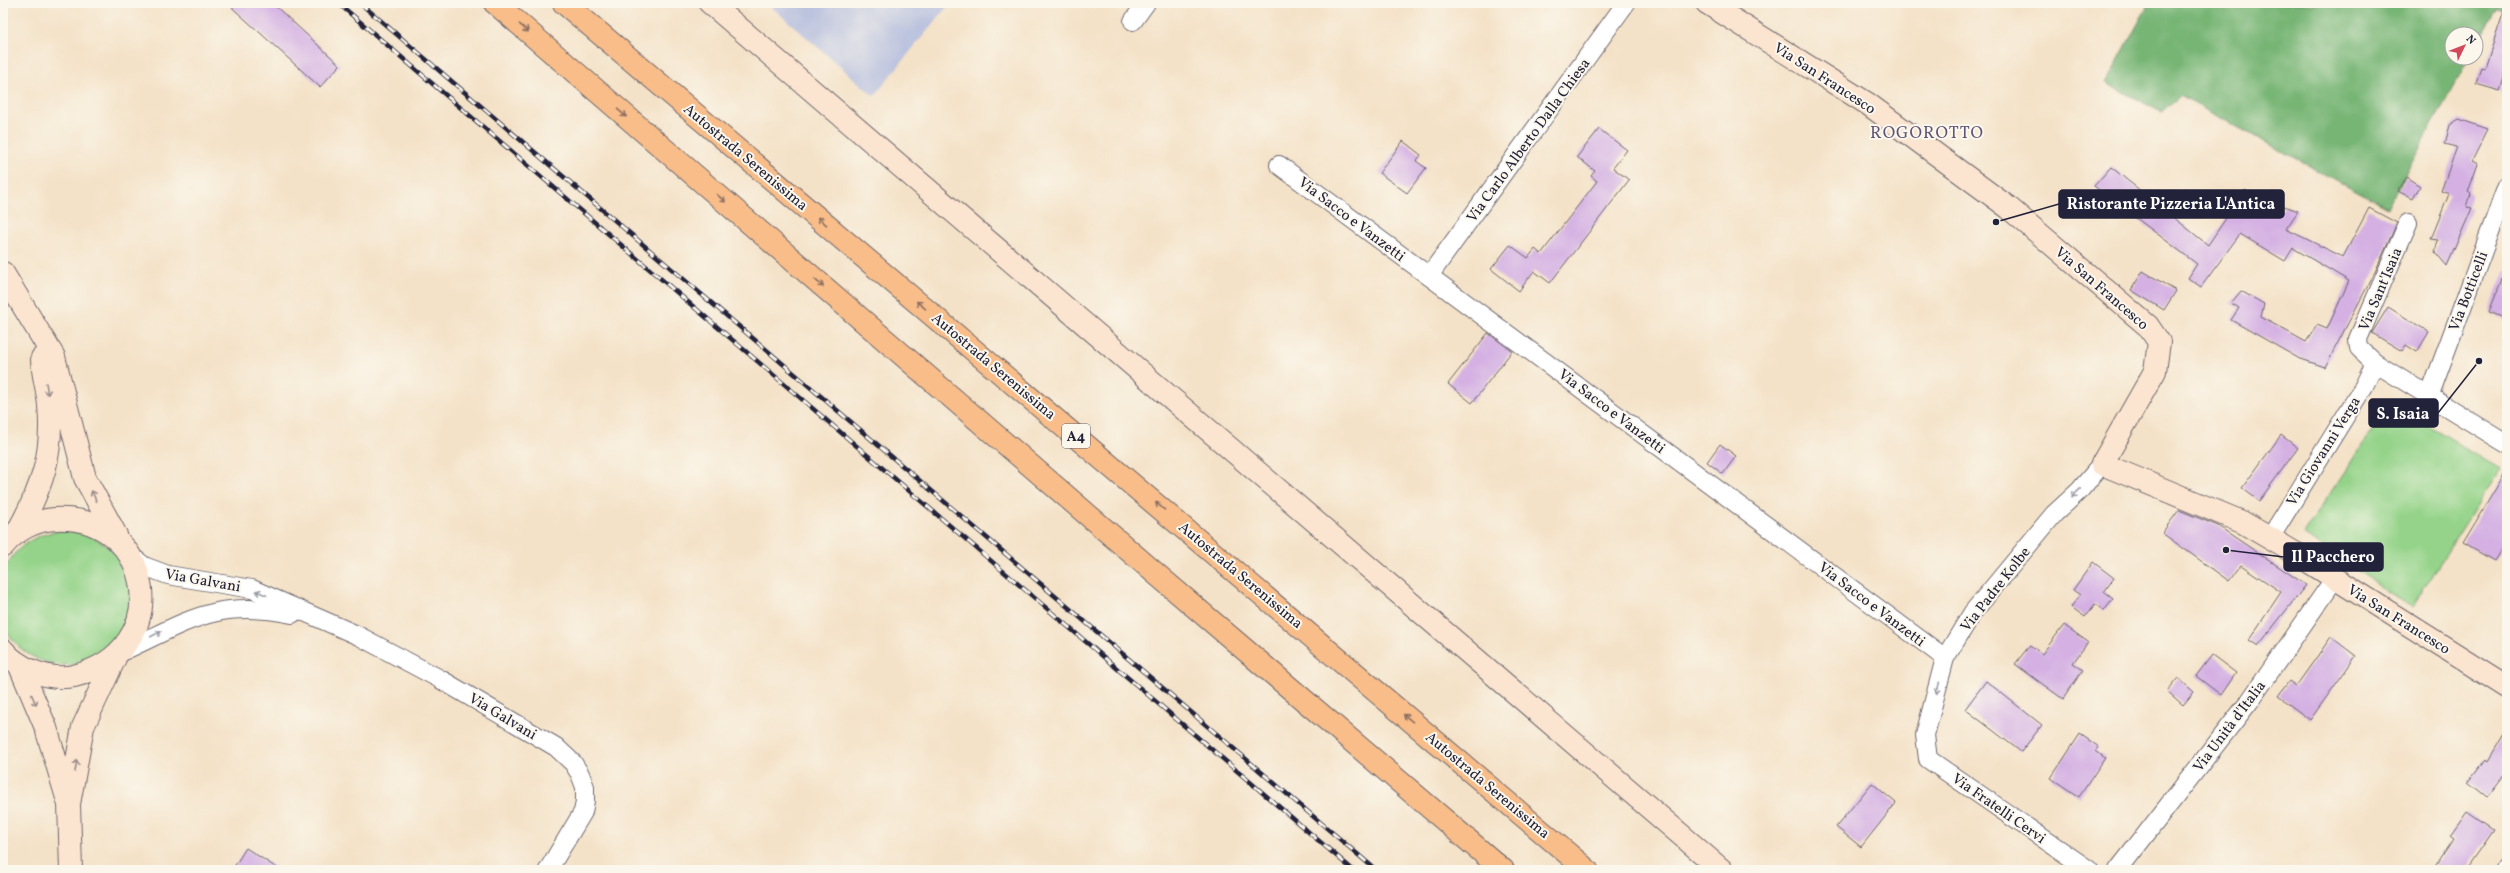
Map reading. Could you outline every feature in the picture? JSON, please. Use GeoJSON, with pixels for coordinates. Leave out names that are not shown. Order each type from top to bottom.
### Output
{"type":"FeatureCollection","features":[{"type":"Feature","properties":{"kind":"highway"},"geometry":{"type":"LineString","coordinates":[[494,3],[1155,573],[1503,870]]}},
{"type":"Feature","properties":{"kind":"highway","name":"Autostrada Serenissima"},"geometry":{"type":"LineString","coordinates":[[564,3],[1587,870]]}},
{"type":"Feature","properties":{"kind":"street"},"geometry":{"type":"LineString","coordinates":[[1132,21],[1146,3]]}},
{"type":"Feature","properties":{"kind":"street","name":"Via Carlo Alberto Dalla Chiesa"},"geometry":{"type":"LineString","coordinates":[[1429,276],[1626,3]]}},
{"type":"Feature","properties":{"kind":"street","name":"Via San Francesco"},"geometry":{"type":"LineString","coordinates":[[1707,3],[1868,104],[2009,208],[2148,326],[2159,342],[2155,371],[2102,464],[2242,522],[2335,578],[2507,687]]}},
{"type":"Feature","properties":{"kind":"street"},"geometry":{"type":"LineString","coordinates":[[714,7],[1722,870]]}},
{"type":"Feature","properties":{"kind":"street","name":"Via Sacco e Vanzetti"},"geometry":{"type":"LineString","coordinates":[[1279,165],[1945,658]]}},
{"type":"Feature","properties":{"kind":"street","name":"Via Botticelli"},"geometry":{"type":"LineString","coordinates":[[2428,397],[2500,230],[2507,186]]}},
{"type":"Feature","properties":{"kind":"street","name":"Via Sant'Isaia"},"geometry":{"type":"LineString","coordinates":[[2408,223],[2358,339],[2359,348],[2375,363],[2428,397],[2507,444]]}},
{"type":"Feature","properties":{"kind":"street"},"geometry":{"type":"LineString","coordinates":[[3,273],[54,357],[84,478],[125,549],[140,580],[142,605],[135,630],[118,654],[83,727],[69,804],[71,870]]}},
{"type":"Feature","properties":{"kind":"street"},"geometry":{"type":"LineString","coordinates":[[9,538],[42,483],[48,460],[51,429],[42,363],[42,337]]}},
{"type":"Feature","properties":{"kind":"street","name":"Via Giovanni Verga"},"geometry":{"type":"LineString","coordinates":[[2270,538],[2364,386],[2375,363]]}},
{"type":"Feature","properties":{"kind":"street","name":"Via Padre Kolbe"},"geometry":{"type":"LineString","coordinates":[[1925,735],[1945,658],[1973,612],[2054,514],[2080,490],[2102,464]]}},
{"type":"Feature","properties":{"kind":"street"},"geometry":{"type":"LineString","coordinates":[[9,538],[43,520],[71,518],[98,526],[125,549]]}},
{"type":"Feature","properties":{"kind":"street","name":"Via Galvani"},"geometry":{"type":"LineString","coordinates":[[125,549],[144,566],[168,575],[252,589],[359,636],[440,678],[556,748],[573,763],[585,787],[583,812],[548,870]]}},
{"type":"Feature","properties":{"kind":"street","name":"Via Unità d'Italia"},"geometry":{"type":"LineString","coordinates":[[2118,870],[2249,702],[2335,578]]}},
{"type":"Feature","properties":{"kind":"street","name":"Via Galvani"},"geometry":{"type":"LineString","coordinates":[[118,654],[189,619],[228,609],[274,610],[322,620]]}},
{"type":"Feature","properties":{"kind":"street"},"geometry":{"type":"LineString","coordinates":[[11,657],[42,675],[68,677],[93,671],[118,654]]}},
{"type":"Feature","properties":{"kind":"street"},"geometry":{"type":"LineString","coordinates":[[11,657],[46,728],[69,804]]}},
{"type":"Feature","properties":{"kind":"street","name":"Via Fratelli Cervi"},"geometry":{"type":"LineString","coordinates":[[1925,735],[1928,759],[2089,870]]}},
{"type":"Feature","properties":{"kind":"street"},"geometry":{"type":"LineString","coordinates":[[2504,870],[2507,866]]}},
{"type":"Feature","properties":{"kind":"shaded area"},"geometry":{"type":"Polygon","coordinates":[[[767,3],[950,3],[874,96],[767,3]]]}},
{"type":"Feature","properties":{"kind":"green space"},"geometry":{"type":"Polygon","coordinates":[[[2149,3],[2507,3],[2507,10],[2496,9],[2484,31],[2484,26],[2444,26],[2444,66],[2465,66],[2387,208],[2180,96],[2161,112],[2106,83],[2149,3]]]}},
{"type":"Feature","properties":{"kind":"green space"},"geometry":{"type":"Polygon","coordinates":[[[2391,402],[2500,469],[2412,607],[2303,534],[2391,402]]]}},
{"type":"Feature","properties":{"kind":"green space"},"geometry":{"type":"Polygon","coordinates":[[[72,531],[97,539],[108,546],[117,555],[127,572],[131,585],[131,611],[127,624],[117,641],[108,650],[91,660],[78,664],[58,665],[33,657],[22,650],[13,641],[3,624],[-1,611],[-2,591],[6,566],[13,555],[22,546],[39,536],[52,532],[72,531]]]}},
{"type":"Feature","properties":{"kind":"building"},"geometry":{"type":"Polygon","coordinates":[[[227,3],[272,3],[340,65],[320,87],[227,3]]]}},
{"type":"Feature","properties":{"kind":"building"},"geometry":{"type":"Polygon","coordinates":[[[2504,11],[2507,11],[2507,68],[2500,91],[2476,84],[2481,67],[2485,68],[2504,11]]]}},
{"type":"Feature","properties":{"kind":"building"},"geometry":{"type":"Polygon","coordinates":[[[2459,119],[2488,129],[2472,161],[2478,164],[2468,192],[2471,194],[2467,207],[2472,208],[2447,266],[2435,252],[2438,240],[2431,239],[2449,194],[2441,191],[2457,147],[2445,144],[2450,125],[2459,119]]]}},
{"type":"Feature","properties":{"kind":"building"},"geometry":{"type":"Polygon","coordinates":[[[1599,129],[1627,150],[1613,168],[1629,180],[1550,283],[1534,271],[1519,291],[1491,269],[1510,245],[1528,258],[1535,249],[1541,254],[1597,181],[1591,176],[1595,171],[1577,157],[1599,129]]]}},
{"type":"Feature","properties":{"kind":"building"},"geometry":{"type":"Polygon","coordinates":[[[1403,141],[1421,155],[1416,161],[1426,168],[1407,193],[1379,173],[1403,141]]]}},
{"type":"Feature","properties":{"kind":"building"},"geometry":{"type":"Polygon","coordinates":[[[2111,167],[2208,245],[2245,190],[2278,212],[2284,206],[2298,211],[2286,229],[2343,257],[2369,208],[2397,223],[2375,272],[2325,367],[2298,358],[2231,320],[2239,308],[2231,303],[2241,291],[2264,304],[2261,317],[2306,342],[2317,325],[2327,329],[2349,281],[2293,248],[2285,261],[2240,234],[2201,287],[2188,278],[2197,264],[2094,186],[2111,167]]]}},
{"type":"Feature","properties":{"kind":"building"},"geometry":{"type":"Polygon","coordinates":[[[2406,177],[2420,186],[2413,199],[2398,191],[2406,177]]]}},
{"type":"Feature","properties":{"kind":"building"},"geometry":{"type":"Polygon","coordinates":[[[2507,269],[2507,319],[2489,312],[2507,269]]]}},
{"type":"Feature","properties":{"kind":"building"},"geometry":{"type":"Polygon","coordinates":[[[2143,271],[2176,291],[2164,310],[2131,290],[2143,271]]]}},
{"type":"Feature","properties":{"kind":"building"},"geometry":{"type":"Polygon","coordinates":[[[2388,307],[2429,332],[2417,352],[2406,345],[2402,351],[2372,333],[2388,307]]]}},
{"type":"Feature","properties":{"kind":"building"},"geometry":{"type":"Polygon","coordinates":[[[1488,333],[1512,351],[1472,403],[1448,384],[1488,333]]]}},
{"type":"Feature","properties":{"kind":"building"},"geometry":{"type":"Polygon","coordinates":[[[2281,435],[2298,448],[2259,501],[2242,488],[2281,435]]]}},
{"type":"Feature","properties":{"kind":"building"},"geometry":{"type":"Polygon","coordinates":[[[1720,444],[1736,456],[1723,474],[1707,462],[1720,444]]]}},
{"type":"Feature","properties":{"kind":"building"},"geometry":{"type":"Polygon","coordinates":[[[2507,470],[2507,540],[2494,561],[2463,543],[2507,470]]]}},
{"type":"Feature","properties":{"kind":"building"},"geometry":{"type":"Polygon","coordinates":[[[2179,510],[2218,526],[2306,585],[2258,646],[2249,640],[2281,592],[2241,565],[2229,581],[2162,533],[2179,510]]]}},
{"type":"Feature","properties":{"kind":"building"},"geometry":{"type":"Polygon","coordinates":[[[2093,562],[2114,578],[2104,592],[2113,599],[2104,611],[2095,604],[2085,617],[2071,607],[2080,595],[2073,590],[2093,562]]]}},
{"type":"Feature","properties":{"kind":"building"},"geometry":{"type":"Polygon","coordinates":[[[2064,625],[2088,642],[2073,663],[2083,670],[2063,699],[2015,664],[2030,645],[2042,654],[2064,625]]]}},
{"type":"Feature","properties":{"kind":"building"},"geometry":{"type":"Polygon","coordinates":[[[2331,637],[2356,656],[2310,720],[2278,696],[2289,681],[2296,686],[2331,637]]]}},
{"type":"Feature","properties":{"kind":"building"},"geometry":{"type":"Polygon","coordinates":[[[2212,655],[2236,673],[2221,695],[2196,676],[2212,655]]]}},
{"type":"Feature","properties":{"kind":"building"},"geometry":{"type":"Polygon","coordinates":[[[2178,678],[2194,692],[2183,705],[2167,691],[2178,678]]]}},
{"type":"Feature","properties":{"kind":"building"},"geometry":{"type":"Polygon","coordinates":[[[1986,681],[2042,725],[2021,752],[1965,709],[1986,681]]]}},
{"type":"Feature","properties":{"kind":"building"},"geometry":{"type":"Polygon","coordinates":[[[2507,729],[2507,771],[2487,797],[2468,782],[2485,759],[2488,761],[2507,729]]]}},
{"type":"Feature","properties":{"kind":"building"},"geometry":{"type":"Polygon","coordinates":[[[2080,734],[2099,747],[2096,751],[2105,758],[2079,797],[2051,778],[2080,734]]]}},
{"type":"Feature","properties":{"kind":"building"},"geometry":{"type":"Polygon","coordinates":[[[1872,783],[1896,803],[1861,847],[1836,827],[1872,783]]]}},
{"type":"Feature","properties":{"kind":"building"},"geometry":{"type":"Polygon","coordinates":[[[2467,812],[2493,830],[2465,870],[2433,870],[2454,839],[2450,836],[2467,812]]]}},
{"type":"Feature","properties":{"kind":"building"},"geometry":{"type":"Polygon","coordinates":[[[246,848],[280,870],[232,870],[246,848]]]}},
{"type":"Feature","properties":{"kind":"railway"},"geometry":{"type":"LineString","coordinates":[[338,3],[1353,870]]}},
{"type":"Feature","properties":{"kind":"railway"},"geometry":{"type":"LineString","coordinates":[[360,3],[1376,870]]}},
{"type":"Feature","properties":{"kind":"place","name":"Ristorante Pizzeria L'Antica"},"geometry":{"type":"Point","coordinates":[1996,222]}},
{"type":"Feature","properties":{"kind":"place","name":"S. Isaia"},"geometry":{"type":"Point","coordinates":[2479,361]}},
{"type":"Feature","properties":{"kind":"place","name":"Il Pacchero"},"geometry":{"type":"Point","coordinates":[2226,550]}},
{"type":"Feature","properties":{"kind":"district","name":"ROGOROTTO"},"geometry":{"type":"Point","coordinates":[1927,132]}}]}
